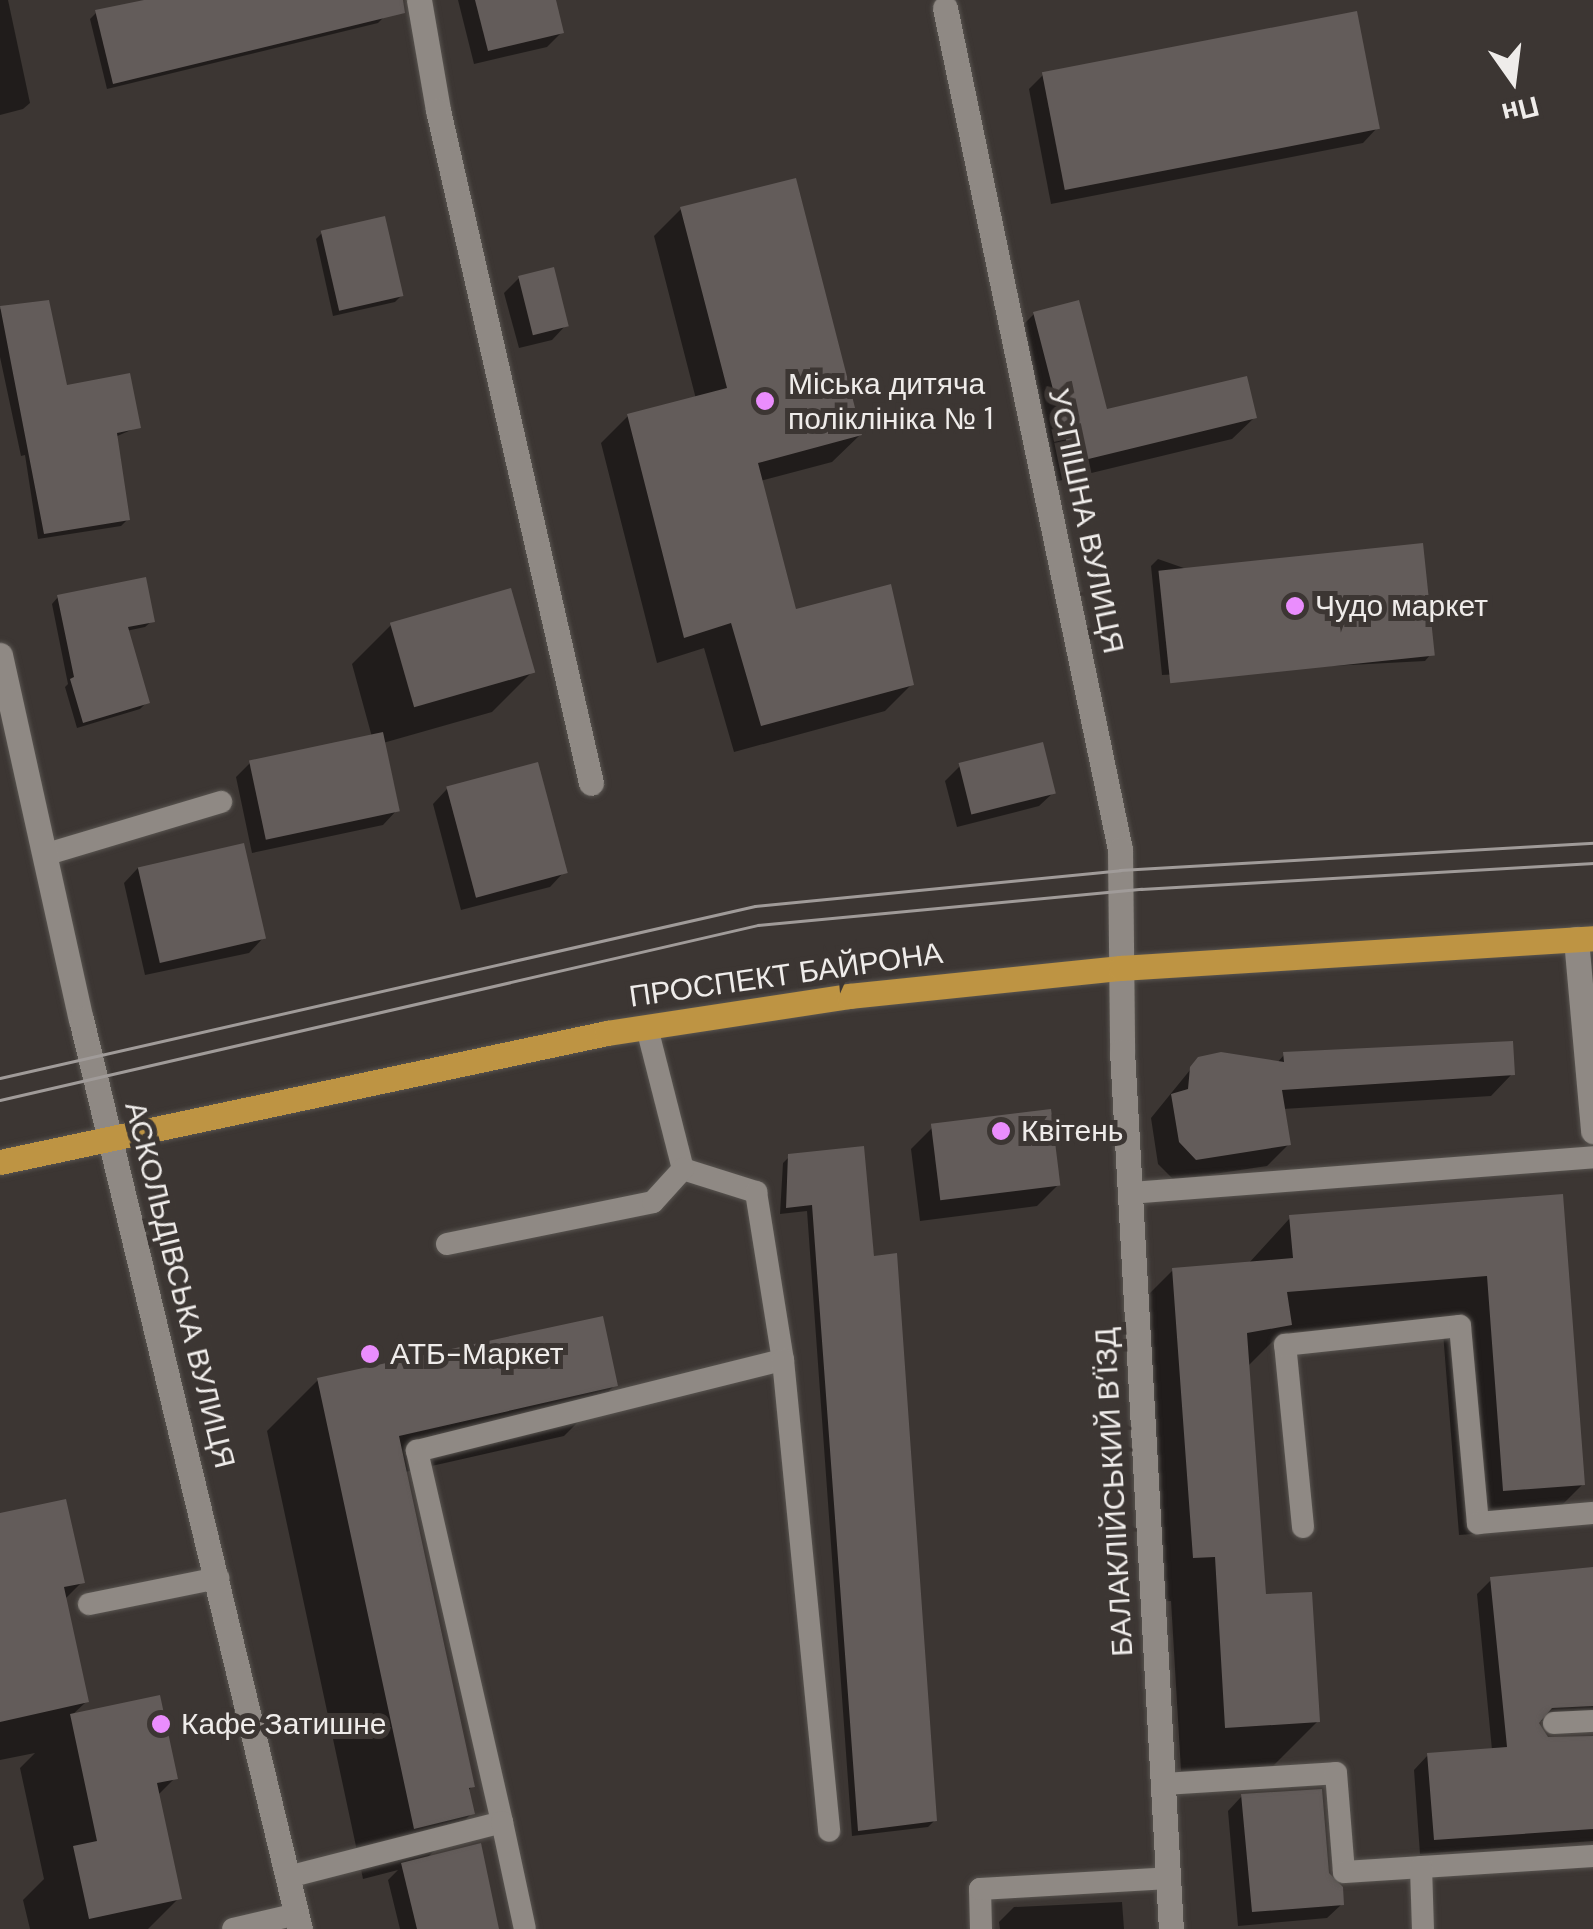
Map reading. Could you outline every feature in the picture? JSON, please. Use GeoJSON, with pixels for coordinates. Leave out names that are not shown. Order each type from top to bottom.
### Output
{"type":"FeatureCollection","features":[{"type":"Feature","properties":{"kind":"main road","name":"ПРОСПЕКТ БАЙРОНА"},"geometry":{"type":"LineString","coordinates":[[0,1162],[647,1028],[850,996],[1120,968],[1585,938]]}},
{"type":"Feature","properties":{"kind":"street"},"geometry":{"type":"LineString","coordinates":[[419,0],[438,110],[592,784]]}},
{"type":"Feature","properties":{"kind":"street","name":"УСПІШНА ВУЛИЦЯ"},"geometry":{"type":"LineString","coordinates":[[945,8],[1120,850],[1122,1051]]}},
{"type":"Feature","properties":{"kind":"street","name":"АСКОЛЬДІВСЬКА ВУЛИЦЯ"},"geometry":{"type":"LineString","coordinates":[[0,655],[44,855],[299,1921]]}},
{"type":"Feature","properties":{"kind":"street"},"geometry":{"type":"LineString","coordinates":[[1585,938],[1593,1131]]}},
{"type":"Feature","properties":{"kind":"street","name":"БАЛАКЛІЙСЬКИЙ В’ЇЗД"},"geometry":{"type":"LineString","coordinates":[[1122,1051],[1172,1929]]}},
{"type":"Feature","properties":{"kind":"lane"},"geometry":{"type":"LineString","coordinates":[[44,855],[220,802]]}},
{"type":"Feature","properties":{"kind":"lane"},"geometry":{"type":"LineString","coordinates":[[647,1028],[683,1169]]}},
{"type":"Feature","properties":{"kind":"lane"},"geometry":{"type":"LineString","coordinates":[[1130,1194],[1593,1157]]}},
{"type":"Feature","properties":{"kind":"lane"},"geometry":{"type":"LineString","coordinates":[[447,1244],[653,1202],[683,1169]]}},
{"type":"Feature","properties":{"kind":"lane"},"geometry":{"type":"LineString","coordinates":[[683,1169],[756,1192],[783,1360],[828,1831]]}},
{"type":"Feature","properties":{"kind":"lane"},"geometry":{"type":"LineString","coordinates":[[1303,1527],[1285,1346],[1460,1326],[1478,1523],[1593,1513]]}},
{"type":"Feature","properties":{"kind":"lane"},"geometry":{"type":"LineString","coordinates":[[524,1929],[417,1451],[783,1360]]}},
{"type":"Feature","properties":{"kind":"lane"},"geometry":{"type":"LineString","coordinates":[[89,1604],[218,1578]]}},
{"type":"Feature","properties":{"kind":"lane"},"geometry":{"type":"LineString","coordinates":[[1554,1723],[1593,1721]]}},
{"type":"Feature","properties":{"kind":"lane"},"geometry":{"type":"LineString","coordinates":[[1163,1784],[1336,1773],[1344,1872],[1593,1856]]}},
{"type":"Feature","properties":{"kind":"lane"},"geometry":{"type":"LineString","coordinates":[[288,1877],[502,1822]]}},
{"type":"Feature","properties":{"kind":"lane"},"geometry":{"type":"LineString","coordinates":[[1421,1867],[1423,1929]]}},
{"type":"Feature","properties":{"kind":"lane"},"geometry":{"type":"LineString","coordinates":[[981,1929],[980,1890],[1168,1878]]}},
{"type":"Feature","properties":{"kind":"lane"},"geometry":{"type":"LineString","coordinates":[[233,1929],[299,1921]]}},
{"type":"Feature","properties":{"kind":"building"},"geometry":{"type":"Polygon","coordinates":[[[144,0],[403,0],[405,13],[113,84],[95,10],[144,0]]]}},
{"type":"Feature","properties":{"kind":"building"},"geometry":{"type":"Polygon","coordinates":[[[475,0],[556,0],[564,33],[488,51],[475,0]]]}},
{"type":"Feature","properties":{"kind":"building"},"geometry":{"type":"Polygon","coordinates":[[[1357,11],[1380,129],[1065,190],[1042,72],[1357,11]]]}},
{"type":"Feature","properties":{"kind":"building","name":"Міська дитяча поліклініка № 1"},"geometry":{"type":"Polygon","coordinates":[[[796,178],[862,435],[758,463],[796,609],[891,584],[914,685],[761,726],[731,623],[684,638],[627,414],[727,388],[680,207],[796,178]]]}},
{"type":"Feature","properties":{"kind":"building"},"geometry":{"type":"Polygon","coordinates":[[[385,216],[403,296],[339,311],[321,231],[385,216]]]}},
{"type":"Feature","properties":{"kind":"building"},"geometry":{"type":"Polygon","coordinates":[[[554,267],[569,326],[533,335],[518,276],[554,267]]]}},
{"type":"Feature","properties":{"kind":"building"},"geometry":{"type":"Polygon","coordinates":[[[49,300],[67,385],[130,373],[141,428],[117,433],[130,520],[44,534],[0,306],[49,300]]]}},
{"type":"Feature","properties":{"kind":"building"},"geometry":{"type":"Polygon","coordinates":[[[1079,300],[1107,409],[1247,376],[1257,418],[1072,463],[1033,312],[1079,300]]]}},
{"type":"Feature","properties":{"kind":"building","name":"Чудо маркет"},"geometry":{"type":"Polygon","coordinates":[[[1423,543],[1435,655],[1170,683],[1158,571],[1423,543]]]}},
{"type":"Feature","properties":{"kind":"building"},"geometry":{"type":"Polygon","coordinates":[[[146,577],[155,622],[128,627],[150,703],[83,723],[70,679],[74,677],[57,595],[146,577]]]}},
{"type":"Feature","properties":{"kind":"building"},"geometry":{"type":"Polygon","coordinates":[[[511,588],[535,673],[414,707],[390,623],[511,588]]]}},
{"type":"Feature","properties":{"kind":"building"},"geometry":{"type":"Polygon","coordinates":[[[383,732],[400,811],[266,840],[249,760],[383,732]]]}},
{"type":"Feature","properties":{"kind":"building"},"geometry":{"type":"Polygon","coordinates":[[[1043,742],[1056,793],[971,814],[959,763],[1043,742]]]}},
{"type":"Feature","properties":{"kind":"building"},"geometry":{"type":"Polygon","coordinates":[[[538,762],[568,873],[476,898],[446,787],[538,762]]]}},
{"type":"Feature","properties":{"kind":"building"},"geometry":{"type":"Polygon","coordinates":[[[244,843],[266,938],[160,963],[138,868],[244,843]]]}},
{"type":"Feature","properties":{"kind":"building"},"geometry":{"type":"Polygon","coordinates":[[[1513,1041],[1515,1075],[1282,1090],[1291,1145],[1196,1160],[1179,1142],[1171,1094],[1188,1089],[1190,1067],[1198,1057],[1221,1052],[1284,1062],[1283,1052],[1513,1041]]]}},
{"type":"Feature","properties":{"kind":"building"},"geometry":{"type":"Polygon","coordinates":[[[1051,1109],[1060,1185],[940,1200],[931,1124],[1051,1109]]]}},
{"type":"Feature","properties":{"kind":"building"},"geometry":{"type":"Polygon","coordinates":[[[864,1146],[874,1256],[897,1253],[937,1821],[858,1831],[812,1205],[786,1208],[788,1154],[864,1146]]]}},
{"type":"Feature","properties":{"kind":"building"},"geometry":{"type":"Polygon","coordinates":[[[1563,1194],[1585,1485],[1503,1491],[1487,1276],[1287,1292],[1292,1325],[1247,1333],[1266,1594],[1312,1592],[1320,1722],[1225,1728],[1215,1557],[1193,1558],[1172,1268],[1293,1258],[1289,1215],[1563,1194]]]}},
{"type":"Feature","properties":{"kind":"building"},"geometry":{"type":"Polygon","coordinates":[[[603,1316],[618,1386],[399,1436],[475,1787],[469,1788],[475,1814],[414,1829],[317,1378],[603,1316]]]}},
{"type":"Feature","properties":{"kind":"building"},"geometry":{"type":"Polygon","coordinates":[[[66,1499],[85,1583],[64,1587],[89,1702],[0,1722],[0,1513],[66,1499]]]}},
{"type":"Feature","properties":{"kind":"building"},"geometry":{"type":"Polygon","coordinates":[[[1593,1567],[1593,1706],[1552,1708],[1539,1723],[1548,1737],[1593,1736],[1593,1829],[1434,1840],[1427,1753],[1507,1747],[1490,1577],[1593,1567]]]}},
{"type":"Feature","properties":{"kind":"building"},"geometry":{"type":"Polygon","coordinates":[[[160,1695],[178,1779],[157,1783],[182,1899],[89,1919],[73,1846],[97,1841],[70,1714],[160,1695]]]}},
{"type":"Feature","properties":{"kind":"building"},"geometry":{"type":"Polygon","coordinates":[[[1322,1789],[1329,1873],[1343,1887],[1344,1905],[1252,1912],[1241,1794],[1322,1789]]]}},
{"type":"Feature","properties":{"kind":"building"},"geometry":{"type":"Polygon","coordinates":[[[481,1843],[499,1929],[417,1929],[401,1863],[481,1843]]]}},
{"type":"Feature","properties":{"kind":"tram line"},"geometry":{"type":"LineString","coordinates":[[0,1078],[755,906],[1120,870],[1593,843]]}},
{"type":"Feature","properties":{"kind":"tram line"},"geometry":{"type":"LineString","coordinates":[[0,1100],[758,925],[1141,889],[1593,863]]}},
{"type":"Feature","properties":{"kind":"place","name":"Міська дитяча поліклініка № 1"},"geometry":{"type":"Point","coordinates":[765,401]}},
{"type":"Feature","properties":{"kind":"place","name":"Чудо маркет"},"geometry":{"type":"Point","coordinates":[1295,606]}},
{"type":"Feature","properties":{"kind":"place","name":"Квітень"},"geometry":{"type":"Point","coordinates":[1001,1131]}},
{"type":"Feature","properties":{"kind":"place","name":"АТБ-Маркет"},"geometry":{"type":"Point","coordinates":[370,1354]}},
{"type":"Feature","properties":{"kind":"place","name":"Кафе Затишне"},"geometry":{"type":"Point","coordinates":[161,1724]}}]}
